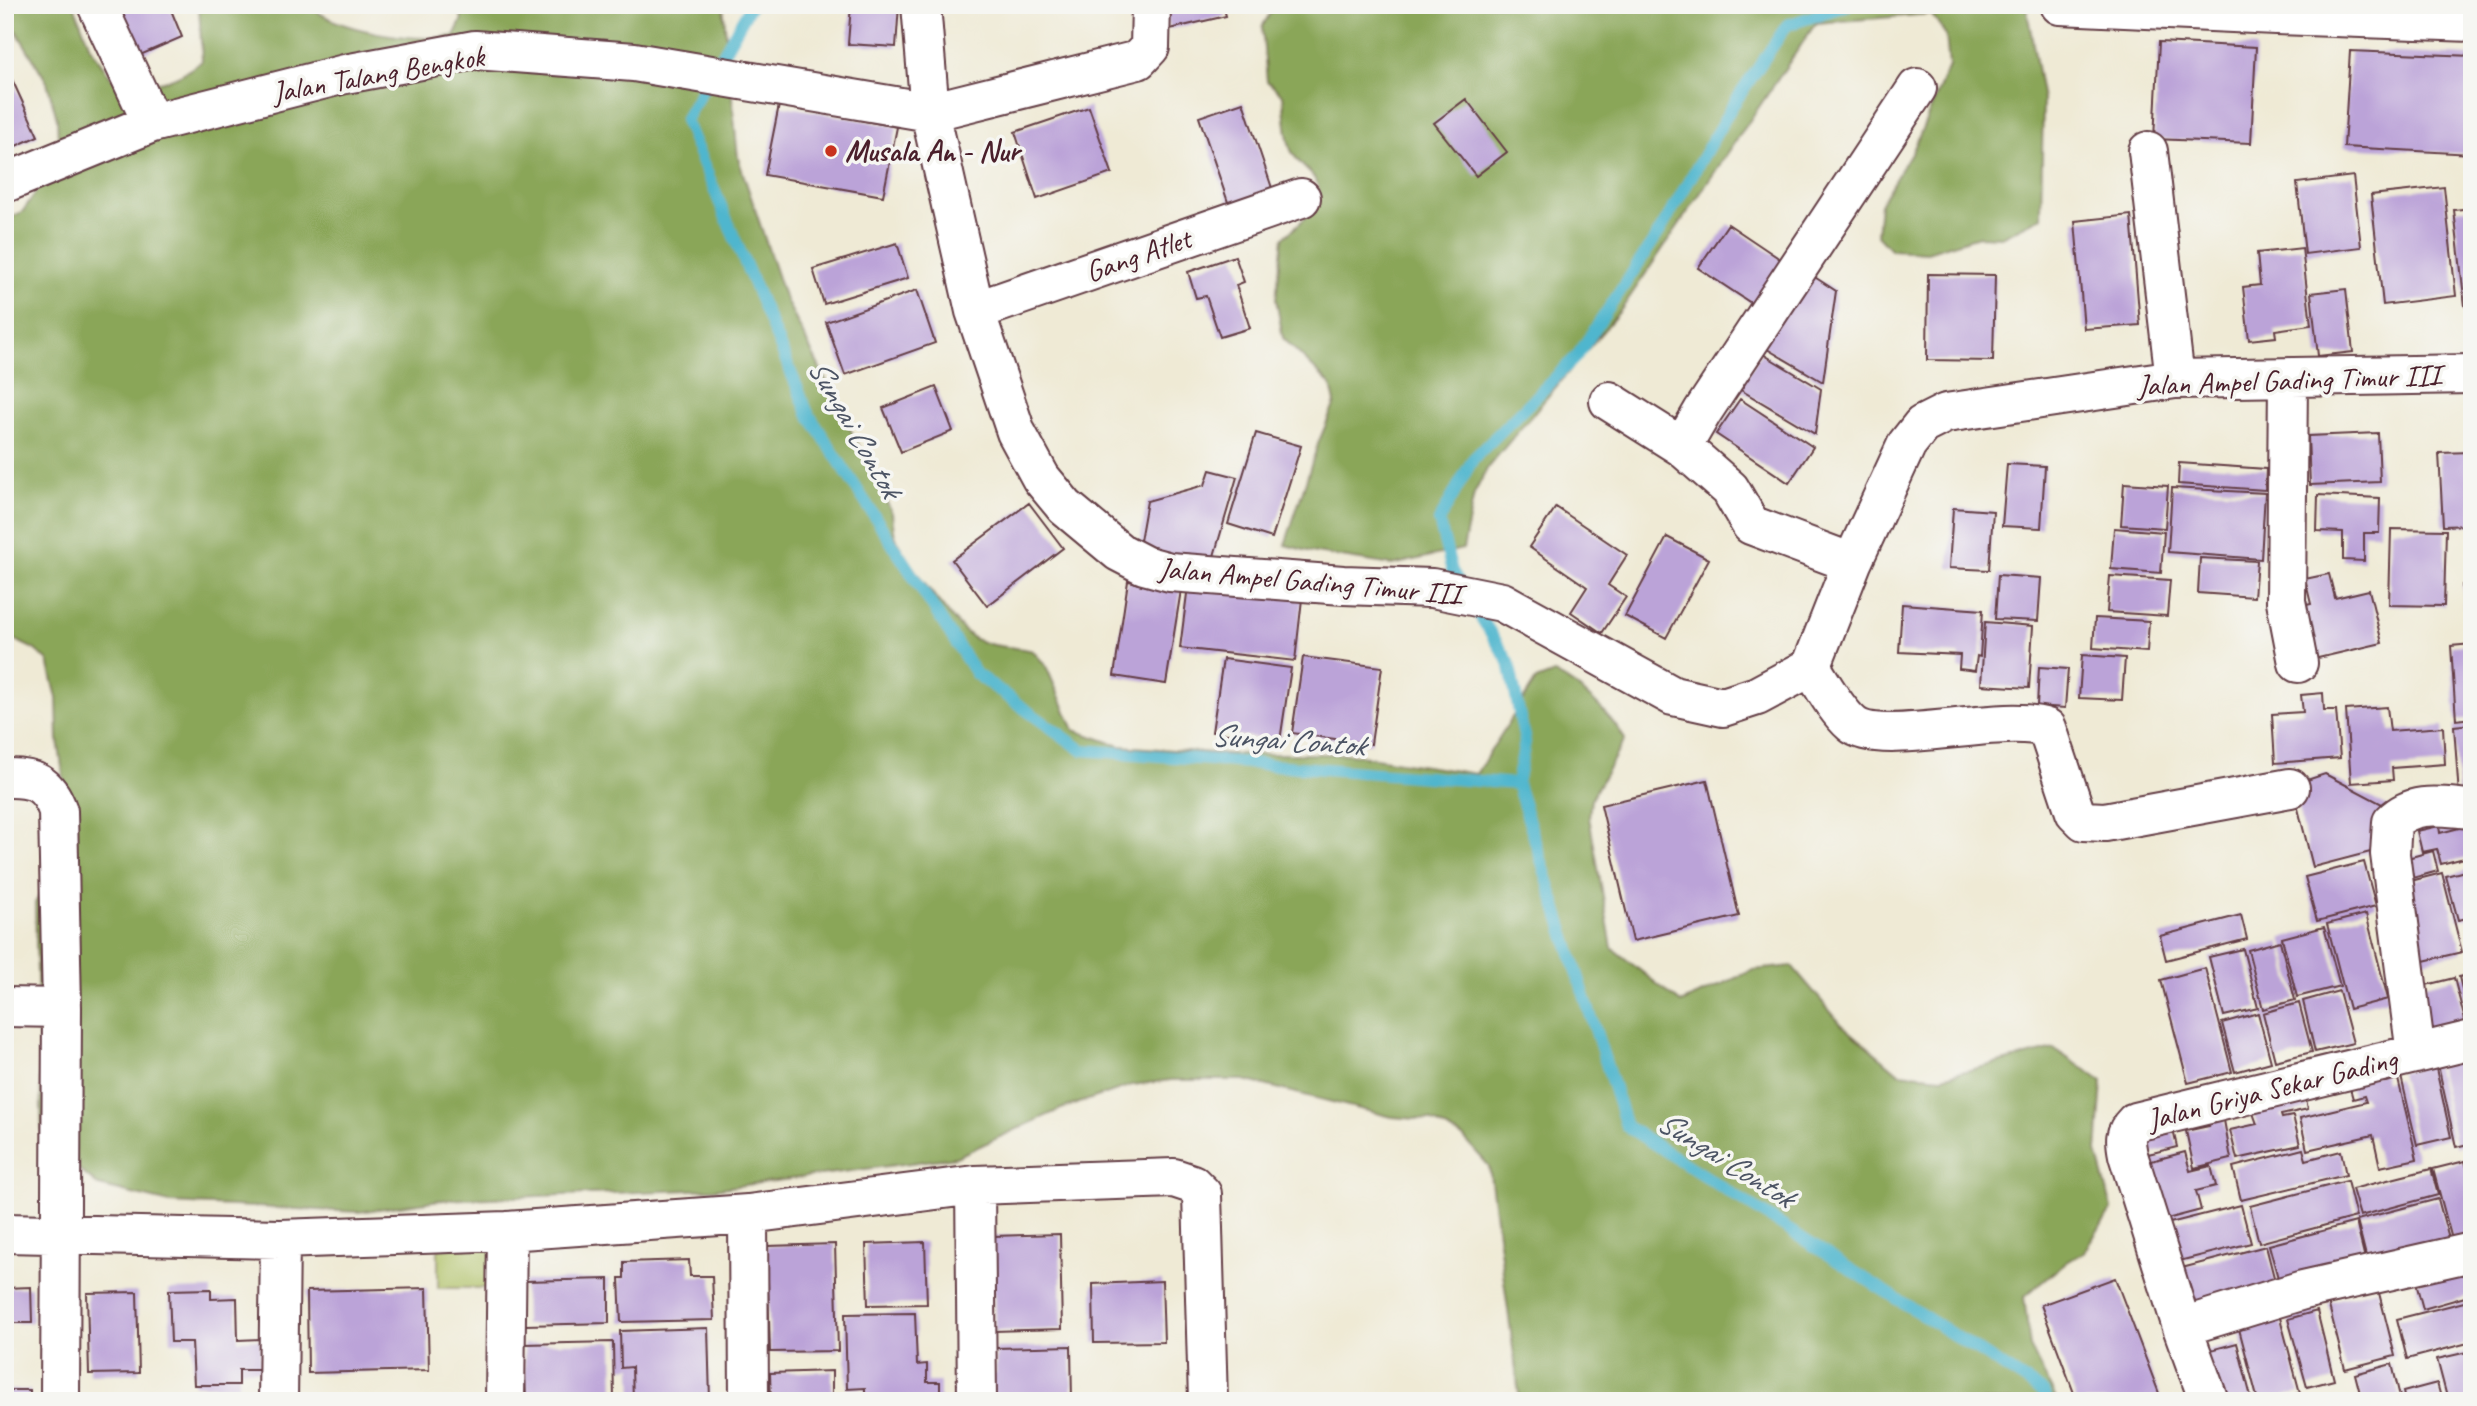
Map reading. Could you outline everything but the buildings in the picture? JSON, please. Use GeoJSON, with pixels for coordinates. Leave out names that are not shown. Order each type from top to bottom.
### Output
{"type":"FeatureCollection","features":[{"type":"Feature","properties":{"kind":"street"},"geometry":{"type":"LineString","coordinates":[[97,5],[152,123]]}},
{"type":"Feature","properties":{"kind":"street","name":"Jalan Ampel Gading Timur III"},"geometry":{"type":"LineString","coordinates":[[921,5],[930,112],[975,311],[1016,432],[1041,478],[1065,507],[1119,552],[1144,565],[1170,572],[1343,585],[1432,588],[1502,602],[1673,696],[1723,707],[1757,696],[1811,667],[1853,563],[1907,444],[1922,425],[1946,413],[2175,379],[2472,374]]}},
{"type":"Feature","properties":{"kind":"street"},"geometry":{"type":"LineString","coordinates":[[930,112],[1139,60],[1150,47],[1151,5]]}},
{"type":"Feature","properties":{"kind":"street"},"geometry":{"type":"LineString","coordinates":[[2060,5],[2277,10],[2472,22]]}},
{"type":"Feature","properties":{"kind":"street","name":"Jalan Talang Bengkok"},"geometry":{"type":"LineString","coordinates":[[5,183],[152,123],[345,74],[475,50],[634,62],[930,112]]}},
{"type":"Feature","properties":{"kind":"street"},"geometry":{"type":"LineString","coordinates":[[1682,447],[1703,411],[1917,88]]}},
{"type":"Feature","properties":{"kind":"street"},"geometry":{"type":"LineString","coordinates":[[2148,150],[2175,379]]}},
{"type":"Feature","properties":{"kind":"street","name":"Gang Atlet"},"geometry":{"type":"LineString","coordinates":[[975,311],[1301,198]]}},
{"type":"Feature","properties":{"kind":"street"},"geometry":{"type":"LineString","coordinates":[[2288,379],[2286,601],[2298,663]]}},
{"type":"Feature","properties":{"kind":"street"},"geometry":{"type":"LineString","coordinates":[[1609,401],[1682,447],[1730,489],[1751,525],[1853,563]]}},
{"type":"Feature","properties":{"kind":"street"},"geometry":{"type":"LineString","coordinates":[[1811,667],[1853,725],[1877,733],[2021,723],[2047,728],[2075,812],[2084,821],[2105,822],[2290,788]]}},
{"type":"Feature","properties":{"kind":"street"},"geometry":{"type":"LineString","coordinates":[[5,778],[27,778],[42,784],[52,796],[58,811],[63,1234],[60,1401]]}},
{"type":"Feature","properties":{"kind":"street","name":"Jalan Griya Sekar Gading"},"geometry":{"type":"LineString","coordinates":[[2416,1054],[2390,854],[2392,822],[2403,811],[2417,806],[2472,809]]}},
{"type":"Feature","properties":{"kind":"street"},"geometry":{"type":"LineString","coordinates":[[5,1007],[62,1008]]}},
{"type":"Feature","properties":{"kind":"street","name":"Jalan Griya Sekar Gading"},"geometry":{"type":"LineString","coordinates":[[2209,1401],[2182,1327],[2128,1155],[2125,1139],[2128,1129],[2135,1122],[2472,1040]]}},
{"type":"Feature","properties":{"kind":"street"},"geometry":{"type":"LineString","coordinates":[[5,1233],[280,1239],[507,1231],[748,1213],[975,1185],[1174,1178],[1192,1184],[1202,1194],[1208,1401]]}},
{"type":"Feature","properties":{"kind":"street"},"geometry":{"type":"LineString","coordinates":[[975,1185],[976,1401]]}},
{"type":"Feature","properties":{"kind":"street"},"geometry":{"type":"LineString","coordinates":[[748,1213],[749,1401]]}},
{"type":"Feature","properties":{"kind":"street"},"geometry":{"type":"LineString","coordinates":[[505,1401],[507,1231]]}},
{"type":"Feature","properties":{"kind":"street"},"geometry":{"type":"LineString","coordinates":[[278,1401],[280,1239]]}},
{"type":"Feature","properties":{"kind":"street"},"geometry":{"type":"LineString","coordinates":[[2182,1327],[2303,1290],[2472,1252]]}},
{"type":"Feature","properties":{"kind":"green space"},"geometry":{"type":"Polygon","coordinates":[[[5,5],[74,5],[90,47],[112,79],[148,83],[169,80],[202,61],[199,5],[309,5],[338,22],[377,33],[438,37],[454,36],[462,19],[457,5],[723,5],[738,158],[784,296],[892,513],[894,532],[900,545],[931,591],[966,633],[982,642],[1033,651],[1046,666],[1074,730],[1120,746],[1225,754],[1350,754],[1476,774],[1536,680],[1554,673],[1575,685],[1602,710],[1625,739],[1591,799],[1589,817],[1612,948],[1681,1003],[1753,970],[1792,966],[1841,1024],[1899,1073],[1942,1077],[2054,1049],[2102,1081],[2097,1152],[2112,1209],[2083,1253],[2066,1262],[2024,1297],[2030,1347],[2057,1401],[1520,1401],[1489,1166],[1463,1137],[1430,1120],[1392,1117],[1244,1080],[1171,1080],[1132,1085],[1061,1109],[956,1157],[714,1189],[440,1200],[359,1212],[170,1203],[99,1186],[42,1140],[35,903],[73,842],[58,740],[57,698],[48,661],[34,649],[5,635],[5,221],[23,211],[59,158],[57,119],[47,82],[5,12],[5,5]]]}},
{"type":"Feature","properties":{"kind":"green space"},"geometry":{"type":"Polygon","coordinates":[[[1275,5],[2026,5],[2043,100],[2041,217],[2001,237],[1979,236],[1927,252],[1891,250],[1877,235],[1880,204],[1915,146],[1949,66],[1946,35],[1931,14],[1816,23],[1621,310],[1488,467],[1474,494],[1463,549],[1392,565],[1316,553],[1285,545],[1319,441],[1335,403],[1331,385],[1283,338],[1276,299],[1283,238],[1305,218],[1319,193],[1312,175],[1291,150],[1283,95],[1267,81],[1262,27],[1275,5]]]}},
{"type":"Feature","properties":{"kind":"green space"},"geometry":{"type":"Polygon","coordinates":[[[438,1248],[496,1248],[496,1288],[438,1288],[438,1248]]]}},
{"type":"Feature","properties":{"kind":"waterway","name":"Sungai Contok"},"geometry":{"type":"LineString","coordinates":[[751,5],[685,120],[808,413],[976,674],[1082,750],[1517,784],[1626,1126],[2043,1392],[2047,1401]]}},
{"type":"Feature","properties":{"kind":"waterway"},"geometry":{"type":"LineString","coordinates":[[1460,584],[1452,571],[1439,521],[1473,459],[1577,356],[1660,231],[1731,108],[1787,25],[1848,5]]}},
{"type":"Feature","properties":{"kind":"waterway"},"geometry":{"type":"LineString","coordinates":[[1473,605],[1509,662],[1525,742],[1517,784]]}},
{"type":"Feature","properties":{"kind":"place","name":"Musala An - Nur"},"geometry":{"type":"Point","coordinates":[831,151]}}]}
